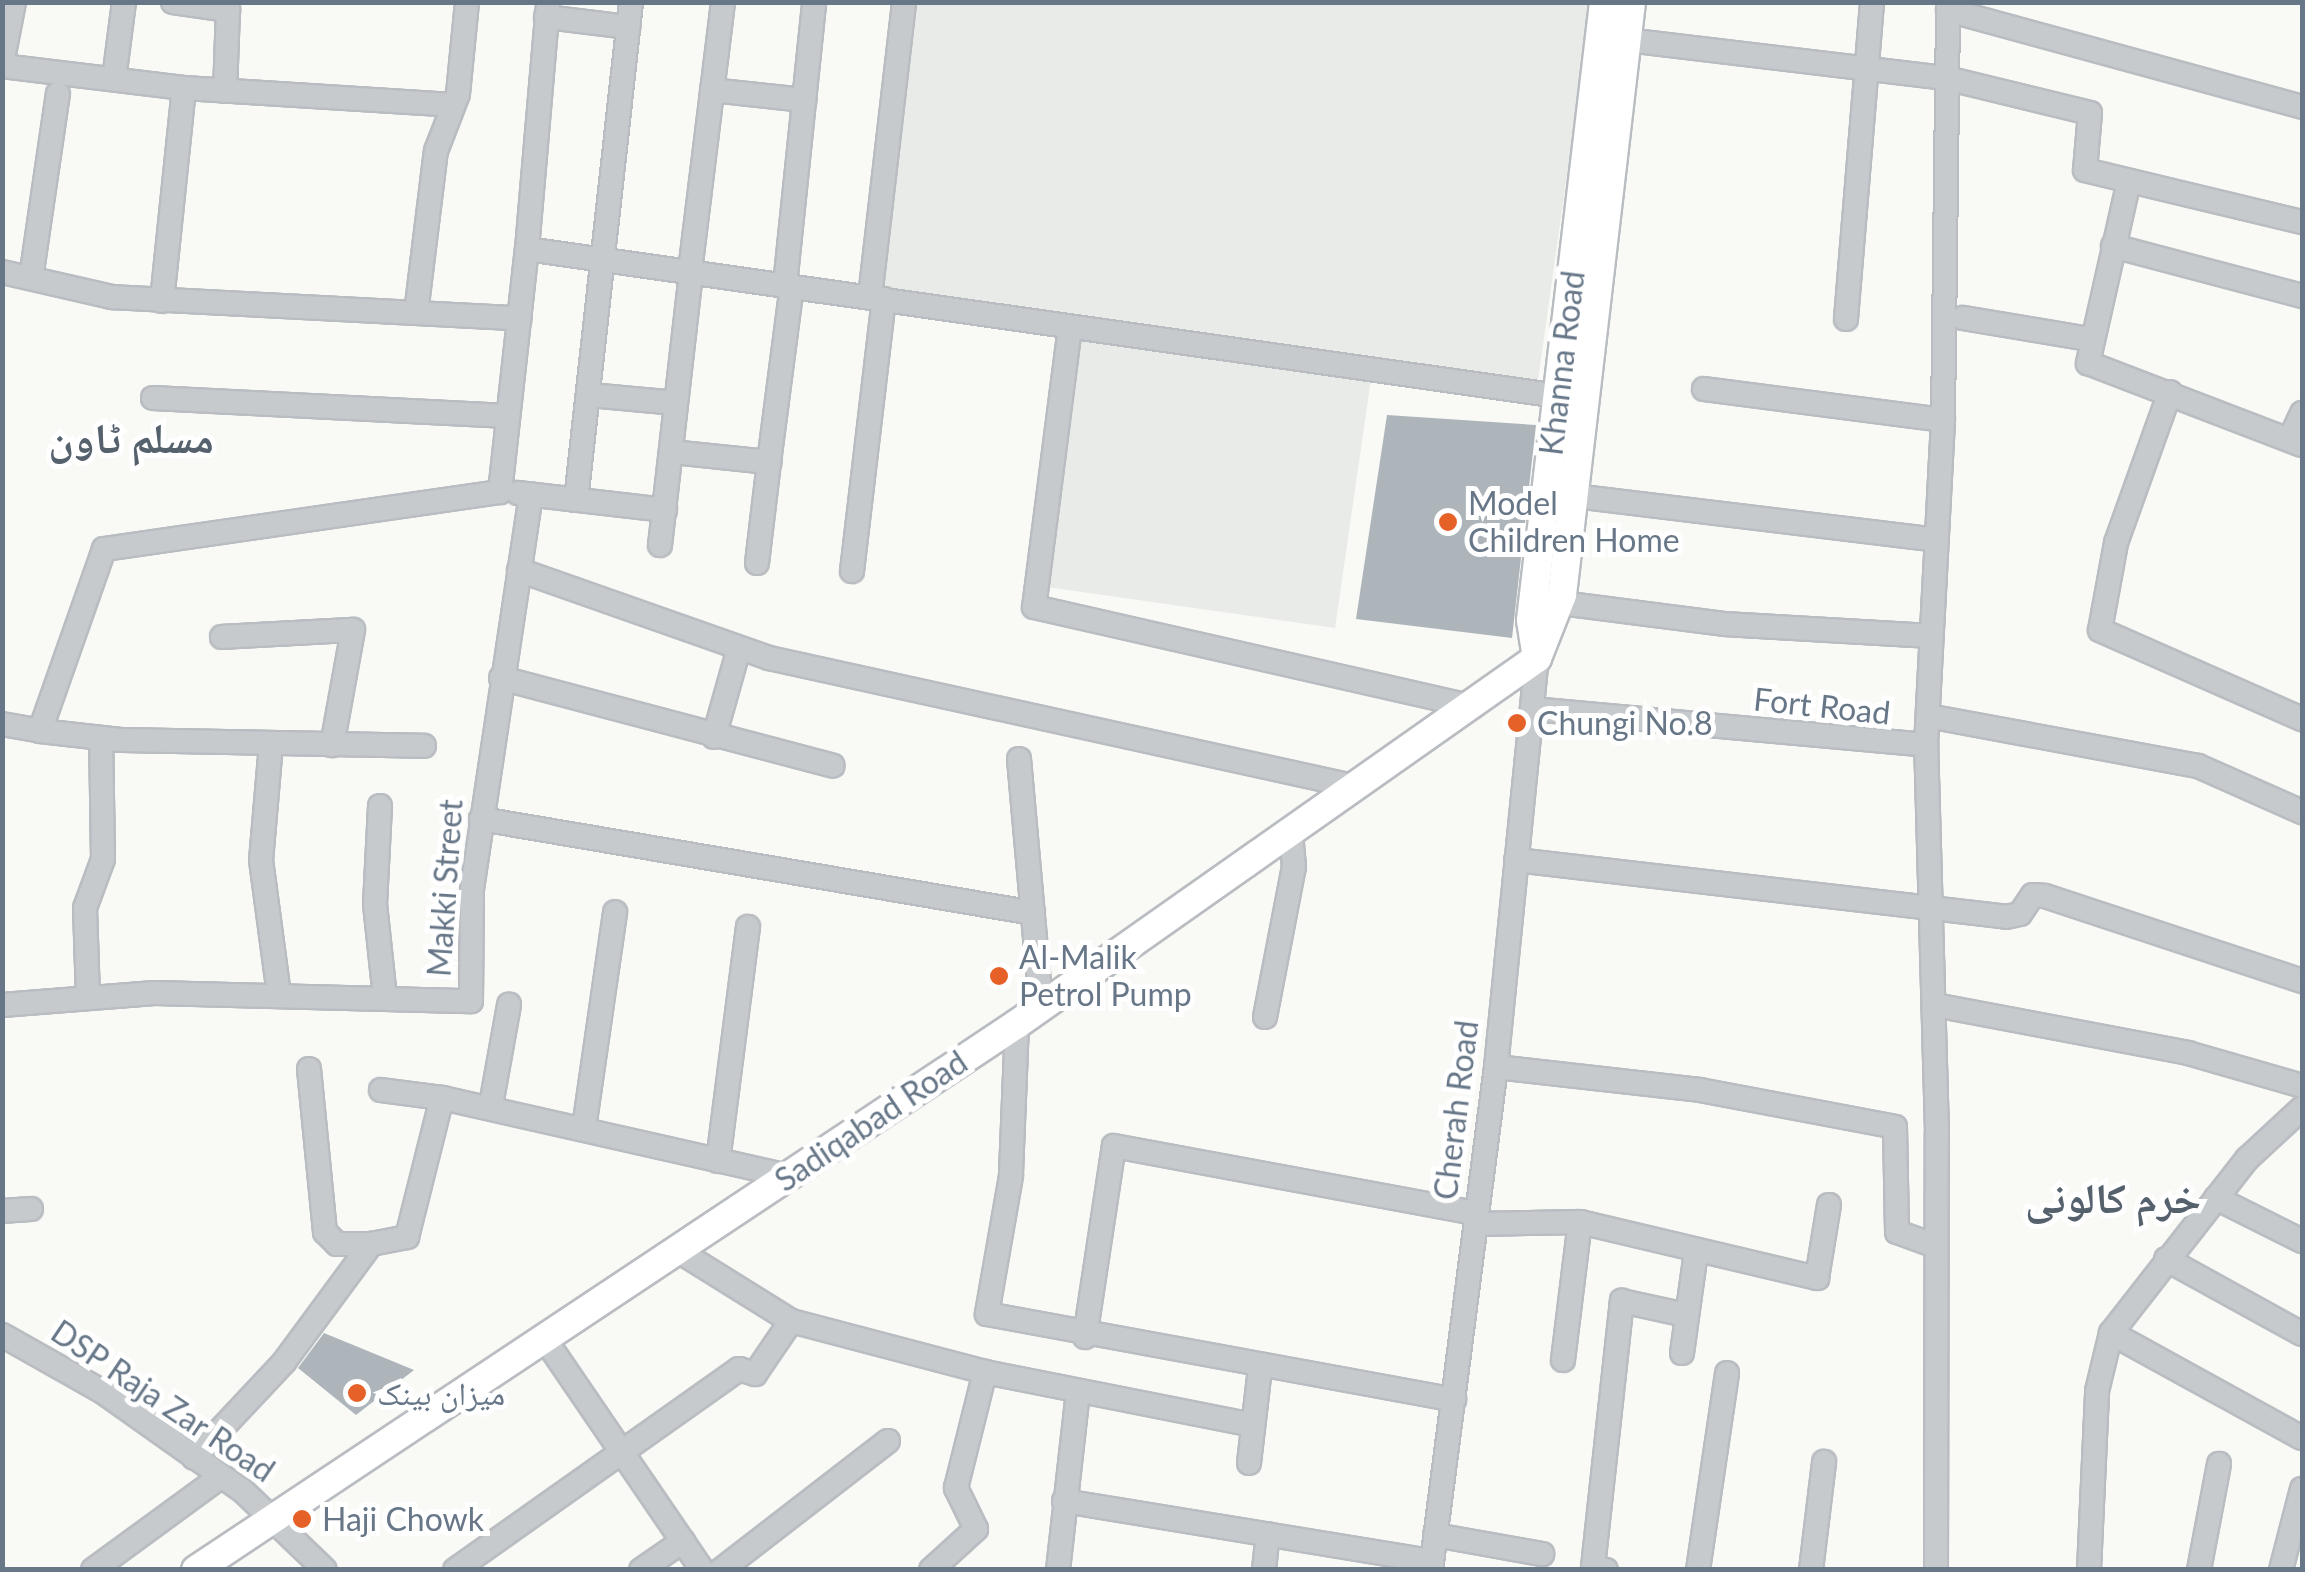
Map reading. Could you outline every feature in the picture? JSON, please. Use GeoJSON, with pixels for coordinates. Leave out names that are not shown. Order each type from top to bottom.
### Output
{"type":"FeatureCollection","features":[{"type":"Feature","properties":{"kind":"main road","name":"Khanna Road"},"geometry":{"type":"LineString","coordinates":[[1537,658],[1561,603],[1574,496],[1572,398],[1604,2]]}},
{"type":"Feature","properties":{"kind":"main road","name":"Khanna Road"},"geometry":{"type":"LineString","coordinates":[[1537,658],[1532,620],[1572,398],[1630,2]]}},
{"type":"Feature","properties":{"kind":"main road","name":"Sadiqabad Road"},"geometry":{"type":"LineString","coordinates":[[196,1570],[1042,1007],[1473,707],[1537,658]]}},
{"type":"Feature","properties":{"kind":"street"},"geometry":{"type":"LineString","coordinates":[[14,2],[2,65],[184,88],[452,105]]}},
{"type":"Feature","properties":{"kind":"street"},"geometry":{"type":"LineString","coordinates":[[114,79],[124,2]]}},
{"type":"Feature","properties":{"kind":"street"},"geometry":{"type":"LineString","coordinates":[[172,2],[228,10],[225,90]]}},
{"type":"Feature","properties":{"kind":"street"},"geometry":{"type":"LineString","coordinates":[[416,314],[436,151],[452,105],[466,2]]}},
{"type":"Feature","properties":{"kind":"street"},"geometry":{"type":"LineString","coordinates":[[576,500],[631,2]]}},
{"type":"Feature","properties":{"kind":"street"},"geometry":{"type":"LineString","coordinates":[[660,545],[723,2]]}},
{"type":"Feature","properties":{"kind":"street"},"geometry":{"type":"LineString","coordinates":[[757,563],[814,2]]}},
{"type":"Feature","properties":{"kind":"street"},"geometry":{"type":"LineString","coordinates":[[852,571],[904,2]]}},
{"type":"Feature","properties":{"kind":"street"},"geometry":{"type":"LineString","coordinates":[[1846,318],[1872,2]]}},
{"type":"Feature","properties":{"kind":"street"},"geometry":{"type":"LineString","coordinates":[[1936,1570],[1935,1006],[1926,745],[1943,420],[1948,6],[2302,106]]}},
{"type":"Feature","properties":{"kind":"street"},"geometry":{"type":"LineString","coordinates":[[500,492],[547,10],[628,27]]}},
{"type":"Feature","properties":{"kind":"street"},"geometry":{"type":"LineString","coordinates":[[1626,40],[1946,78],[2090,112],[2082,167],[2302,222]]}},
{"type":"Feature","properties":{"kind":"street"},"geometry":{"type":"LineString","coordinates":[[162,300],[184,88]]}},
{"type":"Feature","properties":{"kind":"street"},"geometry":{"type":"LineString","coordinates":[[712,90],[804,100]]}},
{"type":"Feature","properties":{"kind":"street"},"geometry":{"type":"LineString","coordinates":[[31,278],[58,94]]}},
{"type":"Feature","properties":{"kind":"street"},"geometry":{"type":"LineString","coordinates":[[2130,181],[2090,339],[2088,363],[2296,442],[2302,414]]}},
{"type":"Feature","properties":{"kind":"street"},"geometry":{"type":"LineString","coordinates":[[2113,246],[2302,296]]}},
{"type":"Feature","properties":{"kind":"street"},"geometry":{"type":"LineString","coordinates":[[526,250],[1572,398]]}},
{"type":"Feature","properties":{"kind":"street"},"geometry":{"type":"LineString","coordinates":[[2,272],[162,300],[519,318]]}},
{"type":"Feature","properties":{"kind":"street"},"geometry":{"type":"LineString","coordinates":[[1963,318],[2090,339]]}},
{"type":"Feature","properties":{"kind":"street"},"geometry":{"type":"LineString","coordinates":[[1070,327],[1034,607],[1473,707]]}},
{"type":"Feature","properties":{"kind":"street"},"geometry":{"type":"LineString","coordinates":[[1704,388],[1943,420]]}},
{"type":"Feature","properties":{"kind":"street"},"geometry":{"type":"LineString","coordinates":[[2170,392],[2116,543],[2100,630],[2302,720]]}},
{"type":"Feature","properties":{"kind":"street"},"geometry":{"type":"LineString","coordinates":[[590,395],[676,402]]}},
{"type":"Feature","properties":{"kind":"street"},"geometry":{"type":"LineString","coordinates":[[154,398],[508,416]]}},
{"type":"Feature","properties":{"kind":"street"},"geometry":{"type":"LineString","coordinates":[[672,452],[769,462]]}},
{"type":"Feature","properties":{"kind":"street"},"geometry":{"type":"LineString","coordinates":[[40,730],[104,549],[500,492],[664,510]]}},
{"type":"Feature","properties":{"kind":"street","name":"Makki Street"},"geometry":{"type":"LineString","coordinates":[[2,1005],[88,998],[279,995],[470,1002],[481,819],[531,494]]}},
{"type":"Feature","properties":{"kind":"street"},"geometry":{"type":"LineString","coordinates":[[1574,496],[1936,540]]}},
{"type":"Feature","properties":{"kind":"street"},"geometry":{"type":"LineString","coordinates":[[518,570],[739,648],[1357,787]]}},
{"type":"Feature","properties":{"kind":"street"},"geometry":{"type":"LineString","coordinates":[[1561,603],[1724,624],[1932,636]]}},
{"type":"Feature","properties":{"kind":"street"},"geometry":{"type":"LineString","coordinates":[[222,638],[353,630],[332,745]]}},
{"type":"Feature","properties":{"kind":"street"},"geometry":{"type":"LineString","coordinates":[[714,736],[739,648]]}},
{"type":"Feature","properties":{"kind":"street","name":"Cherah Road"},"geometry":{"type":"LineString","coordinates":[[1431,1565],[1496,1067],[1537,658]]}},
{"type":"Feature","properties":{"kind":"street"},"geometry":{"type":"LineString","coordinates":[[501,678],[833,766]]}},
{"type":"Feature","properties":{"kind":"street","name":"Fort Road"},"geometry":{"type":"LineString","coordinates":[[1532,709],[1926,745]]}},
{"type":"Feature","properties":{"kind":"street","name":"Fort Road"},"geometry":{"type":"LineString","coordinates":[[1928,716],[2198,766],[2302,812]]}},
{"type":"Feature","properties":{"kind":"street"},"geometry":{"type":"LineString","coordinates":[[2,724],[101,738],[424,746]]}},
{"type":"Feature","properties":{"kind":"street"},"geometry":{"type":"LineString","coordinates":[[88,998],[85,908],[102,859],[101,738]]}},
{"type":"Feature","properties":{"kind":"street"},"geometry":{"type":"LineString","coordinates":[[270,744],[261,860],[279,995]]}},
{"type":"Feature","properties":{"kind":"street"},"geometry":{"type":"LineString","coordinates":[[1019,759],[1042,1007]]}},
{"type":"Feature","properties":{"kind":"street"},"geometry":{"type":"LineString","coordinates":[[380,806],[375,904],[384,997]]}},
{"type":"Feature","properties":{"kind":"street"},"geometry":{"type":"LineString","coordinates":[[481,819],[1033,913]]}},
{"type":"Feature","properties":{"kind":"street"},"geometry":{"type":"LineString","coordinates":[[1265,1018],[1294,867],[1291,833]]}},
{"type":"Feature","properties":{"kind":"street"},"geometry":{"type":"LineString","coordinates":[[1516,860],[1932,902],[2006,917],[2020,914],[2033,894],[2302,981]]}},
{"type":"Feature","properties":{"kind":"street"},"geometry":{"type":"LineString","coordinates":[[584,1128],[615,912]]}},
{"type":"Feature","properties":{"kind":"street"},"geometry":{"type":"LineString","coordinates":[[718,1161],[748,928]]}},
{"type":"Feature","properties":{"kind":"street"},"geometry":{"type":"LineString","coordinates":[[491,1106],[509,1005]]}},
{"type":"Feature","properties":{"kind":"street"},"geometry":{"type":"LineString","coordinates":[[1935,1006],[2188,1053],[2302,1086]]}},
{"type":"Feature","properties":{"kind":"street"},"geometry":{"type":"LineString","coordinates":[[1017,1024],[1011,1176],[987,1314],[1085,1337],[1454,1400]]}},
{"type":"Feature","properties":{"kind":"street"},"geometry":{"type":"LineString","coordinates":[[1496,1067],[1700,1090],[1894,1128],[1897,1232],[1936,1246]]}},
{"type":"Feature","properties":{"kind":"street"},"geometry":{"type":"LineString","coordinates":[[309,1069],[325,1232],[337,1244],[371,1244],[407,1237],[442,1098]]}},
{"type":"Feature","properties":{"kind":"street"},"geometry":{"type":"LineString","coordinates":[[381,1090],[491,1106],[788,1176]]}},
{"type":"Feature","properties":{"kind":"street"},"geometry":{"type":"LineString","coordinates":[[2089,1570],[2097,1392],[2111,1333],[2216,1198],[2299,1117]]}},
{"type":"Feature","properties":{"kind":"street"},"geometry":{"type":"LineString","coordinates":[[1085,1337],[1114,1146],[1475,1218],[1580,1222],[1817,1278],[1829,1204]]}},
{"type":"Feature","properties":{"kind":"street"},"geometry":{"type":"LineString","coordinates":[[2216,1198],[2302,1242]]}},
{"type":"Feature","properties":{"kind":"street"},"geometry":{"type":"LineString","coordinates":[[2,1211],[31,1209]]}},
{"type":"Feature","properties":{"kind":"street"},"geometry":{"type":"LineString","coordinates":[[1563,1360],[1580,1222]]}},
{"type":"Feature","properties":{"kind":"street"},"geometry":{"type":"LineString","coordinates":[[194,1458],[284,1362],[371,1244]]}},
{"type":"Feature","properties":{"kind":"street"},"geometry":{"type":"LineString","coordinates":[[677,1250],[790,1320],[985,1372],[1253,1425]]}},
{"type":"Feature","properties":{"kind":"street"},"geometry":{"type":"LineString","coordinates":[[1682,1352],[1696,1252]]}},
{"type":"Feature","properties":{"kind":"street"},"geometry":{"type":"LineString","coordinates":[[2166,1259],[2302,1334]]}},
{"type":"Feature","properties":{"kind":"street"},"geometry":{"type":"LineString","coordinates":[[1606,1570],[1593,1567],[1622,1300],[1686,1315]]}},
{"type":"Feature","properties":{"kind":"street"},"geometry":{"type":"LineString","coordinates":[[455,1570],[739,1369],[754,1374],[790,1320]]}},
{"type":"Feature","properties":{"kind":"street"},"geometry":{"type":"LineString","coordinates":[[2111,1333],[2302,1438]]}},
{"type":"Feature","properties":{"kind":"street","name":"DSP Raja Zar Road"},"geometry":{"type":"LineString","coordinates":[[2,1335],[103,1392],[274,1516],[325,1570]]}},
{"type":"Feature","properties":{"kind":"street"},"geometry":{"type":"LineString","coordinates":[[544,1338],[702,1570]]}},
{"type":"Feature","properties":{"kind":"street"},"geometry":{"type":"LineString","coordinates":[[1249,1463],[1260,1368]]}},
{"type":"Feature","properties":{"kind":"street"},"geometry":{"type":"LineString","coordinates":[[931,1570],[976,1529],[956,1488],[985,1372]]}},
{"type":"Feature","properties":{"kind":"street"},"geometry":{"type":"LineString","coordinates":[[1698,1570],[1727,1373]]}},
{"type":"Feature","properties":{"kind":"street"},"geometry":{"type":"LineString","coordinates":[[1058,1570],[1078,1392]]}},
{"type":"Feature","properties":{"kind":"street"},"geometry":{"type":"LineString","coordinates":[[721,1570],[888,1440]]}},
{"type":"Feature","properties":{"kind":"street"},"geometry":{"type":"LineString","coordinates":[[1811,1570],[1824,1462]]}},
{"type":"Feature","properties":{"kind":"street"},"geometry":{"type":"LineString","coordinates":[[2199,1570],[2219,1464]]}},
{"type":"Feature","properties":{"kind":"street"},"geometry":{"type":"LineString","coordinates":[[93,1570],[220,1477]]}},
{"type":"Feature","properties":{"kind":"street"},"geometry":{"type":"LineString","coordinates":[[2282,1570],[2302,1488]]}},
{"type":"Feature","properties":{"kind":"street"},"geometry":{"type":"LineString","coordinates":[[1064,1502],[1431,1565]]}},
{"type":"Feature","properties":{"kind":"street"},"geometry":{"type":"LineString","coordinates":[[1264,1570],[1268,1534]]}},
{"type":"Feature","properties":{"kind":"street"},"geometry":{"type":"LineString","coordinates":[[1435,1535],[1542,1554]]}},
{"type":"Feature","properties":{"kind":"street"},"geometry":{"type":"LineString","coordinates":[[641,1570],[683,1541]]}},
{"type":"Feature","properties":{"kind":"shaded area"},"geometry":{"type":"Polygon","coordinates":[[[904,3],[1591,3],[1537,388],[1372,372],[1335,628],[1047,587],[1074,328],[870,297],[904,3]]]}},
{"type":"Feature","properties":{"kind":"building","name":"Model Children Home"},"geometry":{"type":"Polygon","coordinates":[[[1387,415],[1536,425],[1512,638],[1356,619],[1387,415]]]}},
{"type":"Feature","properties":{"kind":"building","name":"میزان بینک"},"geometry":{"type":"Polygon","coordinates":[[[324,1333],[414,1370],[356,1415],[298,1368],[324,1333]]]}},
{"type":"Feature","properties":{"kind":"place","name":"Model Children Home"},"geometry":{"type":"Point","coordinates":[1448,522]}},
{"type":"Feature","properties":{"kind":"place","name":"Chungi No.8"},"geometry":{"type":"Point","coordinates":[1517,723]}},
{"type":"Feature","properties":{"kind":"place","name":"Al-Malik Petrol Pump"},"geometry":{"type":"Point","coordinates":[999,976]}},
{"type":"Feature","properties":{"kind":"place","name":"میزان بینک"},"geometry":{"type":"Point","coordinates":[357,1393]}},
{"type":"Feature","properties":{"kind":"place","name":"Haji Chowk"},"geometry":{"type":"Point","coordinates":[302,1519]}},
{"type":"Feature","properties":{"kind":"district","name":"مسلم ٹاون"},"geometry":{"type":"Point","coordinates":[131,437]}},
{"type":"Feature","properties":{"kind":"district","name":"خرم کالونی"},"geometry":{"type":"Point","coordinates":[2113,1197]}}]}
